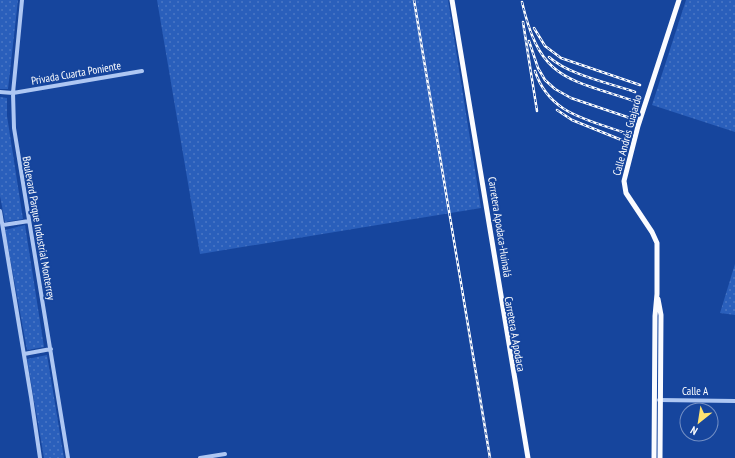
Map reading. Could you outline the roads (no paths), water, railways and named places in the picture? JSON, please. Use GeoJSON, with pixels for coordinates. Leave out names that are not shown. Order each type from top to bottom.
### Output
{"type":"FeatureCollection","features":[{"type":"Feature","properties":{"kind":"main road","name":"Carretera Apodaca-Huinalá"},"geometry":{"type":"LineString","coordinates":[[452,0],[527,458]]}},
{"type":"Feature","properties":{"kind":"main road","name":"Calle Andrés Guajardo"},"geometry":{"type":"LineString","coordinates":[[660,458],[655,316],[658,254],[656,240],[626,193],[624,181],[638,126],[679,0]]}},
{"type":"Feature","properties":{"kind":"main road","name":"Calle Andrés Guajardo"},"geometry":{"type":"LineString","coordinates":[[654,458],[657,400]]}},
{"type":"Feature","properties":{"kind":"street","name":"Boulevard Parque Industrial Monterrey"},"geometry":{"type":"LineString","coordinates":[[22,0],[13,93],[15,139],[68,458]]}},
{"type":"Feature","properties":{"kind":"street","name":"Privada Cuarta Poniente"},"geometry":{"type":"LineString","coordinates":[[0,92],[13,93],[142,71]]}},
{"type":"Feature","properties":{"kind":"street"},"geometry":{"type":"LineString","coordinates":[[0,211],[40,458]]}},
{"type":"Feature","properties":{"kind":"street"},"geometry":{"type":"LineString","coordinates":[[2,225],[29,221]]}},
{"type":"Feature","properties":{"kind":"street"},"geometry":{"type":"LineString","coordinates":[[24,354],[51,349]]}},
{"type":"Feature","properties":{"kind":"street","name":"Calle A"},"geometry":{"type":"LineString","coordinates":[[657,400],[735,401]]}},
{"type":"Feature","properties":{"kind":"street"},"geometry":{"type":"LineString","coordinates":[[200,458],[226,454]]}},
{"type":"Feature","properties":{"kind":"railway"},"geometry":{"type":"LineString","coordinates":[[414,0],[490,458]]}},
{"type":"Feature","properties":{"kind":"railway"},"geometry":{"type":"LineString","coordinates":[[522,2],[529,28],[547,62],[559,72],[573,80],[634,101]]}},
{"type":"Feature","properties":{"kind":"railway"},"geometry":{"type":"LineString","coordinates":[[523,22],[537,111]]}},
{"type":"Feature","properties":{"kind":"railway"},"geometry":{"type":"LineString","coordinates":[[534,28],[545,46],[561,58],[640,85]]}},
{"type":"Feature","properties":{"kind":"railway"},"geometry":{"type":"LineString","coordinates":[[529,41],[538,68],[545,80],[555,89],[571,98],[630,118]]}},
{"type":"Feature","properties":{"kind":"railway"},"geometry":{"type":"LineString","coordinates":[[549,57],[567,69],[578,74],[635,92]]}},
{"type":"Feature","properties":{"kind":"railway"},"geometry":{"type":"LineString","coordinates":[[535,71],[541,85],[550,97],[560,106],[584,119],[625,133]]}},
{"type":"Feature","properties":{"kind":"railway"},"geometry":{"type":"LineString","coordinates":[[557,110],[572,120],[624,141]]}}]}
